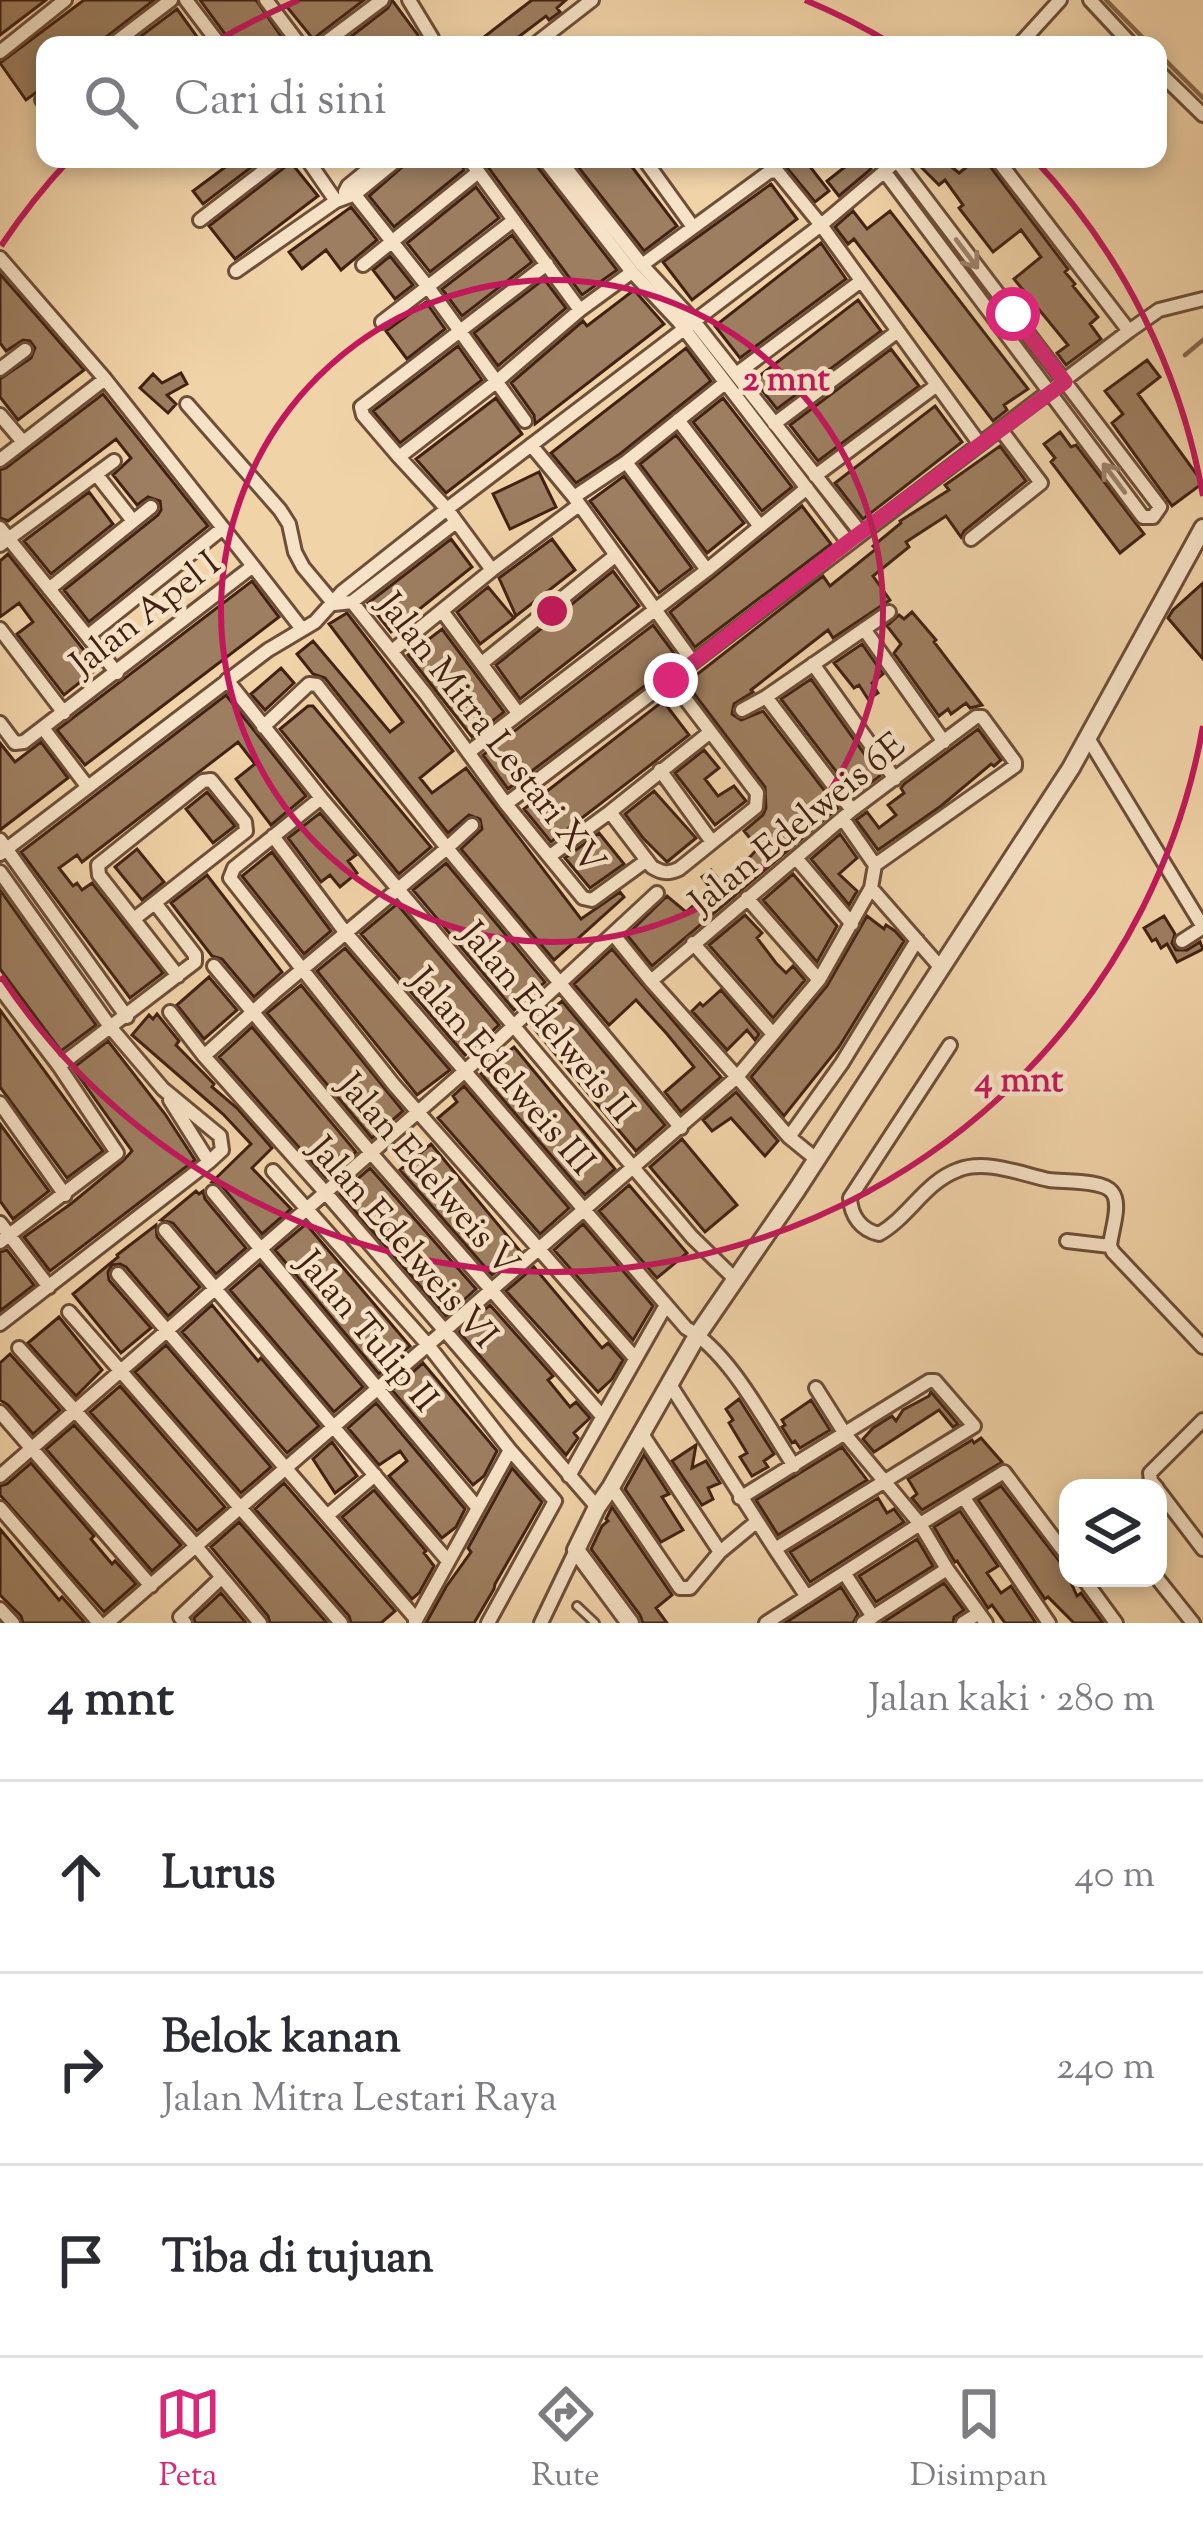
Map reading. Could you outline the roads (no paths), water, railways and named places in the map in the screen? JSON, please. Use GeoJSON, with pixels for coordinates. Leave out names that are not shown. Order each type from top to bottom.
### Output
{"type":"FeatureCollection","features":[{"type":"Feature","properties":{"kind":"street"},"geometry":{"type":"LineString","coordinates":[[0,52],[65,0]]}},
{"type":"Feature","properties":{"kind":"street"},"geometry":{"type":"LineString","coordinates":[[123,36],[171,0]]}},
{"type":"Feature","properties":{"kind":"street"},"geometry":{"type":"LineString","coordinates":[[185,0],[213,36]]}},
{"type":"Feature","properties":{"kind":"street"},"geometry":{"type":"LineString","coordinates":[[334,36],[382,0]]}},
{"type":"Feature","properties":{"kind":"street"},"geometry":{"type":"LineString","coordinates":[[409,0],[429,36]]}},
{"type":"Feature","properties":{"kind":"street"},"geometry":{"type":"LineString","coordinates":[[546,36],[592,0]]}},
{"type":"Feature","properties":{"kind":"street"},"geometry":{"type":"LineString","coordinates":[[1026,36],[1060,0]]}},
{"type":"Feature","properties":{"kind":"street"},"geometry":{"type":"LineString","coordinates":[[1090,0],[1124,36]]}},
{"type":"Feature","properties":{"kind":"street"},"geometry":{"type":"LineString","coordinates":[[270,1],[294,36]]}},
{"type":"Feature","properties":{"kind":"street"},"geometry":{"type":"LineString","coordinates":[[132,29],[137,36]]}},
{"type":"Feature","properties":{"kind":"street"},"geometry":{"type":"LineString","coordinates":[[552,32],[555,36]]}},
{"type":"Feature","properties":{"kind":"street"},"geometry":{"type":"LineString","coordinates":[[1167,80],[1203,115]]}},
{"type":"Feature","properties":{"kind":"street"},"geometry":{"type":"LineString","coordinates":[[200,220],[267,168]]}},
{"type":"Feature","properties":{"kind":"street"},"geometry":{"type":"LineString","coordinates":[[317,168],[391,242],[525,421]]}},
{"type":"Feature","properties":{"kind":"street"},"geometry":{"type":"LineString","coordinates":[[346,195],[372,168]]}},
{"type":"Feature","properties":{"kind":"street"},"geometry":{"type":"LineString","coordinates":[[236,271],[385,168]]}},
{"type":"Feature","properties":{"kind":"street"},"geometry":{"type":"LineString","coordinates":[[474,168],[580,310]]}},
{"type":"Feature","properties":{"kind":"street"},"geometry":{"type":"LineString","coordinates":[[552,168],[688,324],[811,482],[861,533]]}},
{"type":"Feature","properties":{"kind":"street"},"geometry":{"type":"LineString","coordinates":[[566,168],[637,269]]}},
{"type":"Feature","properties":{"kind":"street"},"geometry":{"type":"LineString","coordinates":[[650,168],[693,227]]}},
{"type":"Feature","properties":{"kind":"street"},"geometry":{"type":"LineString","coordinates":[[318,618],[342,592],[447,509],[888,168]]}},
{"type":"Feature","properties":{"kind":"street"},"geometry":{"type":"LineString","coordinates":[[884,171],[1143,517],[1154,517],[1160,507],[904,168]]}},
{"type":"Feature","properties":{"kind":"street"},"geometry":{"type":"LineString","coordinates":[[1004,168],[1130,331]]}},
{"type":"Feature","properties":{"kind":"street"},"geometry":{"type":"LineString","coordinates":[[399,457],[580,310],[773,170],[820,225],[980,443]]}},
{"type":"Feature","properties":{"kind":"street"},"geometry":{"type":"LineString","coordinates":[[363,265],[477,173]]}},
{"type":"Feature","properties":{"kind":"street"},"geometry":{"type":"LineString","coordinates":[[382,322],[514,220]]}},
{"type":"Feature","properties":{"kind":"street","name":"Jalan Apel I"},"geometry":{"type":"LineString","coordinates":[[0,257],[253,566],[43,728]]}},
{"type":"Feature","properties":{"kind":"street"},"geometry":{"type":"LineString","coordinates":[[492,570],[447,509],[363,415],[361,406],[548,264]]}},
{"type":"Feature","properties":{"kind":"street"},"geometry":{"type":"LineString","coordinates":[[392,651],[731,378],[861,281]]}},
{"type":"Feature","properties":{"kind":"street"},"geometry":{"type":"LineString","coordinates":[[506,804],[1130,331],[1159,310],[1203,299]]}},
{"type":"Feature","properties":{"kind":"street"},"geometry":{"type":"LineString","coordinates":[[774,424],[898,332]]}},
{"type":"Feature","properties":{"kind":"street"},"geometry":{"type":"LineString","coordinates":[[0,369],[25,350]]}},
{"type":"Feature","properties":{"kind":"street"},"geometry":{"type":"LineString","coordinates":[[731,378],[774,424],[848,542]]}},
{"type":"Feature","properties":{"kind":"street"},"geometry":{"type":"LineString","coordinates":[[0,460],[104,379]]}},
{"type":"Feature","properties":{"kind":"street"},"geometry":{"type":"LineString","coordinates":[[469,752],[937,385]]}},
{"type":"Feature","properties":{"kind":"street"},"geometry":{"type":"LineString","coordinates":[[187,404],[289,524],[318,618]]}},
{"type":"Feature","properties":{"kind":"street"},"geometry":{"type":"LineString","coordinates":[[0,416],[22,442]]}},
{"type":"Feature","properties":{"kind":"street"},"geometry":{"type":"LineString","coordinates":[[678,420],[759,525]]}},
{"type":"Feature","properties":{"kind":"street"},"geometry":{"type":"LineString","coordinates":[[971,539],[1041,483],[1001,430]]}},
{"type":"Feature","properties":{"kind":"street"},"geometry":{"type":"LineString","coordinates":[[531,445],[693,662]]}},
{"type":"Feature","properties":{"kind":"street"},"geometry":{"type":"LineString","coordinates":[[114,461],[3,537],[117,673]]}},
{"type":"Feature","properties":{"kind":"street"},"geometry":{"type":"LineString","coordinates":[[626,462],[706,570]]}},
{"type":"Feature","properties":{"kind":"street"},"geometry":{"type":"LineString","coordinates":[[96,474],[134,521]]}},
{"type":"Feature","properties":{"kind":"street"},"geometry":{"type":"LineString","coordinates":[[49,589],[151,507]]}},
{"type":"Feature","properties":{"kind":"street"},"geometry":{"type":"LineString","coordinates":[[209,1162],[3,848],[227,680],[318,618],[352,602],[456,523]]}},
{"type":"Feature","properties":{"kind":"street"},"geometry":{"type":"LineString","coordinates":[[541,1623],[594,1505],[611,1487],[642,1434],[692,1331],[729,1272],[796,1191],[1088,738],[1203,528]]}},
{"type":"Feature","properties":{"kind":"street"},"geometry":{"type":"LineString","coordinates":[[88,636],[223,529]]}},
{"type":"Feature","properties":{"kind":"street"},"geometry":{"type":"LineString","coordinates":[[482,663],[616,555]]}},
{"type":"Feature","properties":{"kind":"street"},"geometry":{"type":"LineString","coordinates":[[253,566],[318,618]]}},
{"type":"Feature","properties":{"kind":"street","name":"Jalan Mitra Lestari XV"},"geometry":{"type":"LineString","coordinates":[[352,602],[506,804],[587,900],[647,860]]}},
{"type":"Feature","properties":{"kind":"street"},"geometry":{"type":"LineString","coordinates":[[442,611],[518,713]]}},
{"type":"Feature","properties":{"kind":"street"},"geometry":{"type":"LineString","coordinates":[[742,710],[889,612]]}},
{"type":"Feature","properties":{"kind":"street"},"geometry":{"type":"LineString","coordinates":[[0,629],[64,713]]}},
{"type":"Feature","properties":{"kind":"street"},"geometry":{"type":"LineString","coordinates":[[864,629],[944,742]]}},
{"type":"Feature","properties":{"kind":"street"},"geometry":{"type":"LineString","coordinates":[[813,664],[895,779]]}},
{"type":"Feature","properties":{"kind":"street","name":"Jalan Edelweis II"},"geometry":{"type":"LineString","coordinates":[[227,680],[692,1237],[729,1272]]}},
{"type":"Feature","properties":{"kind":"street"},"geometry":{"type":"LineString","coordinates":[[610,812],[647,860],[661,872],[671,873],[757,807],[757,793],[671,680]]}},
{"type":"Feature","properties":{"kind":"street"},"geometry":{"type":"LineString","coordinates":[[263,727],[298,692],[309,684],[317,686],[681,1128]]}},
{"type":"Feature","properties":{"kind":"street"},"geometry":{"type":"LineString","coordinates":[[0,1508],[103,1623],[152,1586],[737,1077],[819,980],[871,889],[875,865],[848,814],[766,697]]}},
{"type":"Feature","properties":{"kind":"street","name":"Jalan Edelweis 6E"},"geometry":{"type":"LineString","coordinates":[[651,981],[848,814],[976,716],[982,717],[1015,766],[875,865]]}},
{"type":"Feature","properties":{"kind":"street"},"geometry":{"type":"LineString","coordinates":[[0,723],[20,743],[43,728],[87,786]]}},
{"type":"Feature","properties":{"kind":"street"},"geometry":{"type":"LineString","coordinates":[[550,856],[709,733]]}},
{"type":"Feature","properties":{"kind":"street"},"geometry":{"type":"LineString","coordinates":[[1088,738],[1203,927],[1182,941]]}},
{"type":"Feature","properties":{"kind":"street"},"geometry":{"type":"LineString","coordinates":[[660,770],[712,842]]}},
{"type":"Feature","properties":{"kind":"street"},"geometry":{"type":"LineString","coordinates":[[134,919],[246,831],[245,823],[212,781],[203,781],[98,865],[99,875],[178,976]]}},
{"type":"Feature","properties":{"kind":"street"},"geometry":{"type":"LineString","coordinates":[[321,798],[234,868],[230,878],[418,1112],[635,1358]]}},
{"type":"Feature","properties":{"kind":"street"},"geometry":{"type":"LineString","coordinates":[[204,1056],[472,825]]}},
{"type":"Feature","properties":{"kind":"street","name":"Jalan Edelweis III"},"geometry":{"type":"LineString","coordinates":[[273,836],[345,932],[584,1210],[669,1308],[728,1365],[794,1466]]}},
{"type":"Feature","properties":{"kind":"street"},"geometry":{"type":"LineString","coordinates":[[796,858],[852,924]]}},
{"type":"Feature","properties":{"kind":"street"},"geometry":{"type":"LineString","coordinates":[[0,872],[119,1023]]}},
{"type":"Feature","properties":{"kind":"street"},"geometry":{"type":"LineString","coordinates":[[871,889],[941,968]]}},
{"type":"Feature","properties":{"kind":"street"},"geometry":{"type":"LineString","coordinates":[[0,1476],[372,1154],[657,893]]}},
{"type":"Feature","properties":{"kind":"street"},"geometry":{"type":"LineString","coordinates":[[747,898],[819,980]]}},
{"type":"Feature","properties":{"kind":"street"},"geometry":{"type":"LineString","coordinates":[[59,1066],[195,962],[195,955],[155,903]]}},
{"type":"Feature","properties":{"kind":"street"},"geometry":{"type":"LineString","coordinates":[[613,934],[789,1137],[816,1159]]}},
{"type":"Feature","properties":{"kind":"street"},"geometry":{"type":"LineString","coordinates":[[789,1137],[842,1063],[917,940]]}},
{"type":"Feature","properties":{"kind":"street"},"geometry":{"type":"LineString","coordinates":[[693,944],[772,1033]]}},
{"type":"Feature","properties":{"kind":"street","name":"Jalan Edelweis V"},"geometry":{"type":"LineString","coordinates":[[214,966],[602,1416]]}},
{"type":"Feature","properties":{"kind":"street"},"geometry":{"type":"LineString","coordinates":[[0,988],[117,1154],[65,1196],[3,1234],[49,1287]]}},
{"type":"Feature","properties":{"kind":"street","name":"Jalan Edelweis VI"},"geometry":{"type":"LineString","coordinates":[[170,1012],[316,1200],[435,1338],[594,1505]]}},
{"type":"Feature","properties":{"kind":"street"},"geometry":{"type":"LineString","coordinates":[[950,1045],[850,1198],[851,1211],[861,1225],[879,1234],[937,1180],[963,1167],[988,1168],[1104,1186],[1117,1204],[1110,1246]]}},
{"type":"Feature","properties":{"kind":"street"},"geometry":{"type":"LineString","coordinates":[[0,1324],[222,1150],[220,1136],[163,1089]]}},
{"type":"Feature","properties":{"kind":"street"},"geometry":{"type":"LineString","coordinates":[[0,1103],[65,1196]]}},
{"type":"Feature","properties":{"kind":"street"},"geometry":{"type":"LineString","coordinates":[[273,1171],[316,1200],[435,1338],[510,1450],[555,1501],[488,1623]]}},
{"type":"Feature","properties":{"kind":"street","name":"Jalan Tulip II"},"geometry":{"type":"LineString","coordinates":[[213,1192],[477,1507]]}},
{"type":"Feature","properties":{"kind":"street"},"geometry":{"type":"LineString","coordinates":[[165,1230],[448,1562]]}},
{"type":"Feature","properties":{"kind":"street"},"geometry":{"type":"LineString","coordinates":[[1067,1241],[1110,1246],[1203,1347]]}},
{"type":"Feature","properties":{"kind":"street"},"geometry":{"type":"LineString","coordinates":[[118,1274],[415,1621],[510,1450]]}},
{"type":"Feature","properties":{"kind":"street"},"geometry":{"type":"LineString","coordinates":[[572,1479],[602,1416],[669,1308]]}},
{"type":"Feature","properties":{"kind":"street"},"geometry":{"type":"LineString","coordinates":[[69,1312],[340,1623]]}},
{"type":"Feature","properties":{"kind":"street"},"geometry":{"type":"LineString","coordinates":[[19,1348],[260,1623]]}},
{"type":"Feature","properties":{"kind":"street"},"geometry":{"type":"LineString","coordinates":[[740,1498],[929,1381],[935,1381],[974,1426],[775,1550]]}},
{"type":"Feature","properties":{"kind":"street"},"geometry":{"type":"LineString","coordinates":[[669,1383],[808,1597]]}},
{"type":"Feature","properties":{"kind":"street"},"geometry":{"type":"LineString","coordinates":[[816,1388],[845,1434],[920,1524],[983,1618],[963,1623]]}},
{"type":"Feature","properties":{"kind":"street"},"geometry":{"type":"LineString","coordinates":[[0,1412],[152,1586]]}},
{"type":"Feature","properties":{"kind":"street"},"geometry":{"type":"LineString","coordinates":[[1151,1479],[1150,1473],[1203,1420]]}},
{"type":"Feature","properties":{"kind":"street"},"geometry":{"type":"LineString","coordinates":[[642,1434],[720,1552]]}},
{"type":"Feature","properties":{"kind":"street"},"geometry":{"type":"LineString","coordinates":[[766,1623],[1001,1473],[1006,1473],[1059,1545]]}},
{"type":"Feature","properties":{"kind":"street"},"geometry":{"type":"LineString","coordinates":[[328,1515],[376,1475]]}},
{"type":"Feature","properties":{"kind":"street"},"geometry":{"type":"LineString","coordinates":[[611,1487],[680,1588],[690,1588],[720,1552],[755,1522]]}},
{"type":"Feature","properties":{"kind":"street"},"geometry":{"type":"LineString","coordinates":[[964,1498],[1049,1623]]}},
{"type":"Feature","properties":{"kind":"street"},"geometry":{"type":"LineString","coordinates":[[1167,1505],[1203,1549]]}},
{"type":"Feature","properties":{"kind":"street"},"geometry":{"type":"LineString","coordinates":[[576,1550],[630,1623]]}},
{"type":"Feature","properties":{"kind":"street"},"geometry":{"type":"LineString","coordinates":[[845,1574],[868,1620],[947,1569]]}},
{"type":"Feature","properties":{"kind":"street"},"geometry":{"type":"LineString","coordinates":[[179,1621],[221,1578]]}},
{"type":"Feature","properties":{"kind":"street"},"geometry":{"type":"LineString","coordinates":[[1090,1587],[1116,1623]]}},
{"type":"Feature","properties":{"kind":"street"},"geometry":{"type":"LineString","coordinates":[[1164,1587],[1192,1623]]}},
{"type":"Feature","properties":{"kind":"street"},"geometry":{"type":"LineString","coordinates":[[0,1609],[13,1623]]}},
{"type":"Feature","properties":{"kind":"lane"},"geometry":{"type":"LineString","coordinates":[[577,1606],[595,1623]]}},
{"type":"Feature","properties":{"kind":"waterway"},"geometry":{"type":"LineString","coordinates":[[1106,0],[1141,36]]}},
{"type":"Feature","properties":{"kind":"waterway"},"geometry":{"type":"LineString","coordinates":[[1167,62],[1203,98]]}},
{"type":"Feature","properties":{"kind":"waterway"},"geometry":{"type":"LineString","coordinates":[[1185,355],[1203,340]]}}]}
